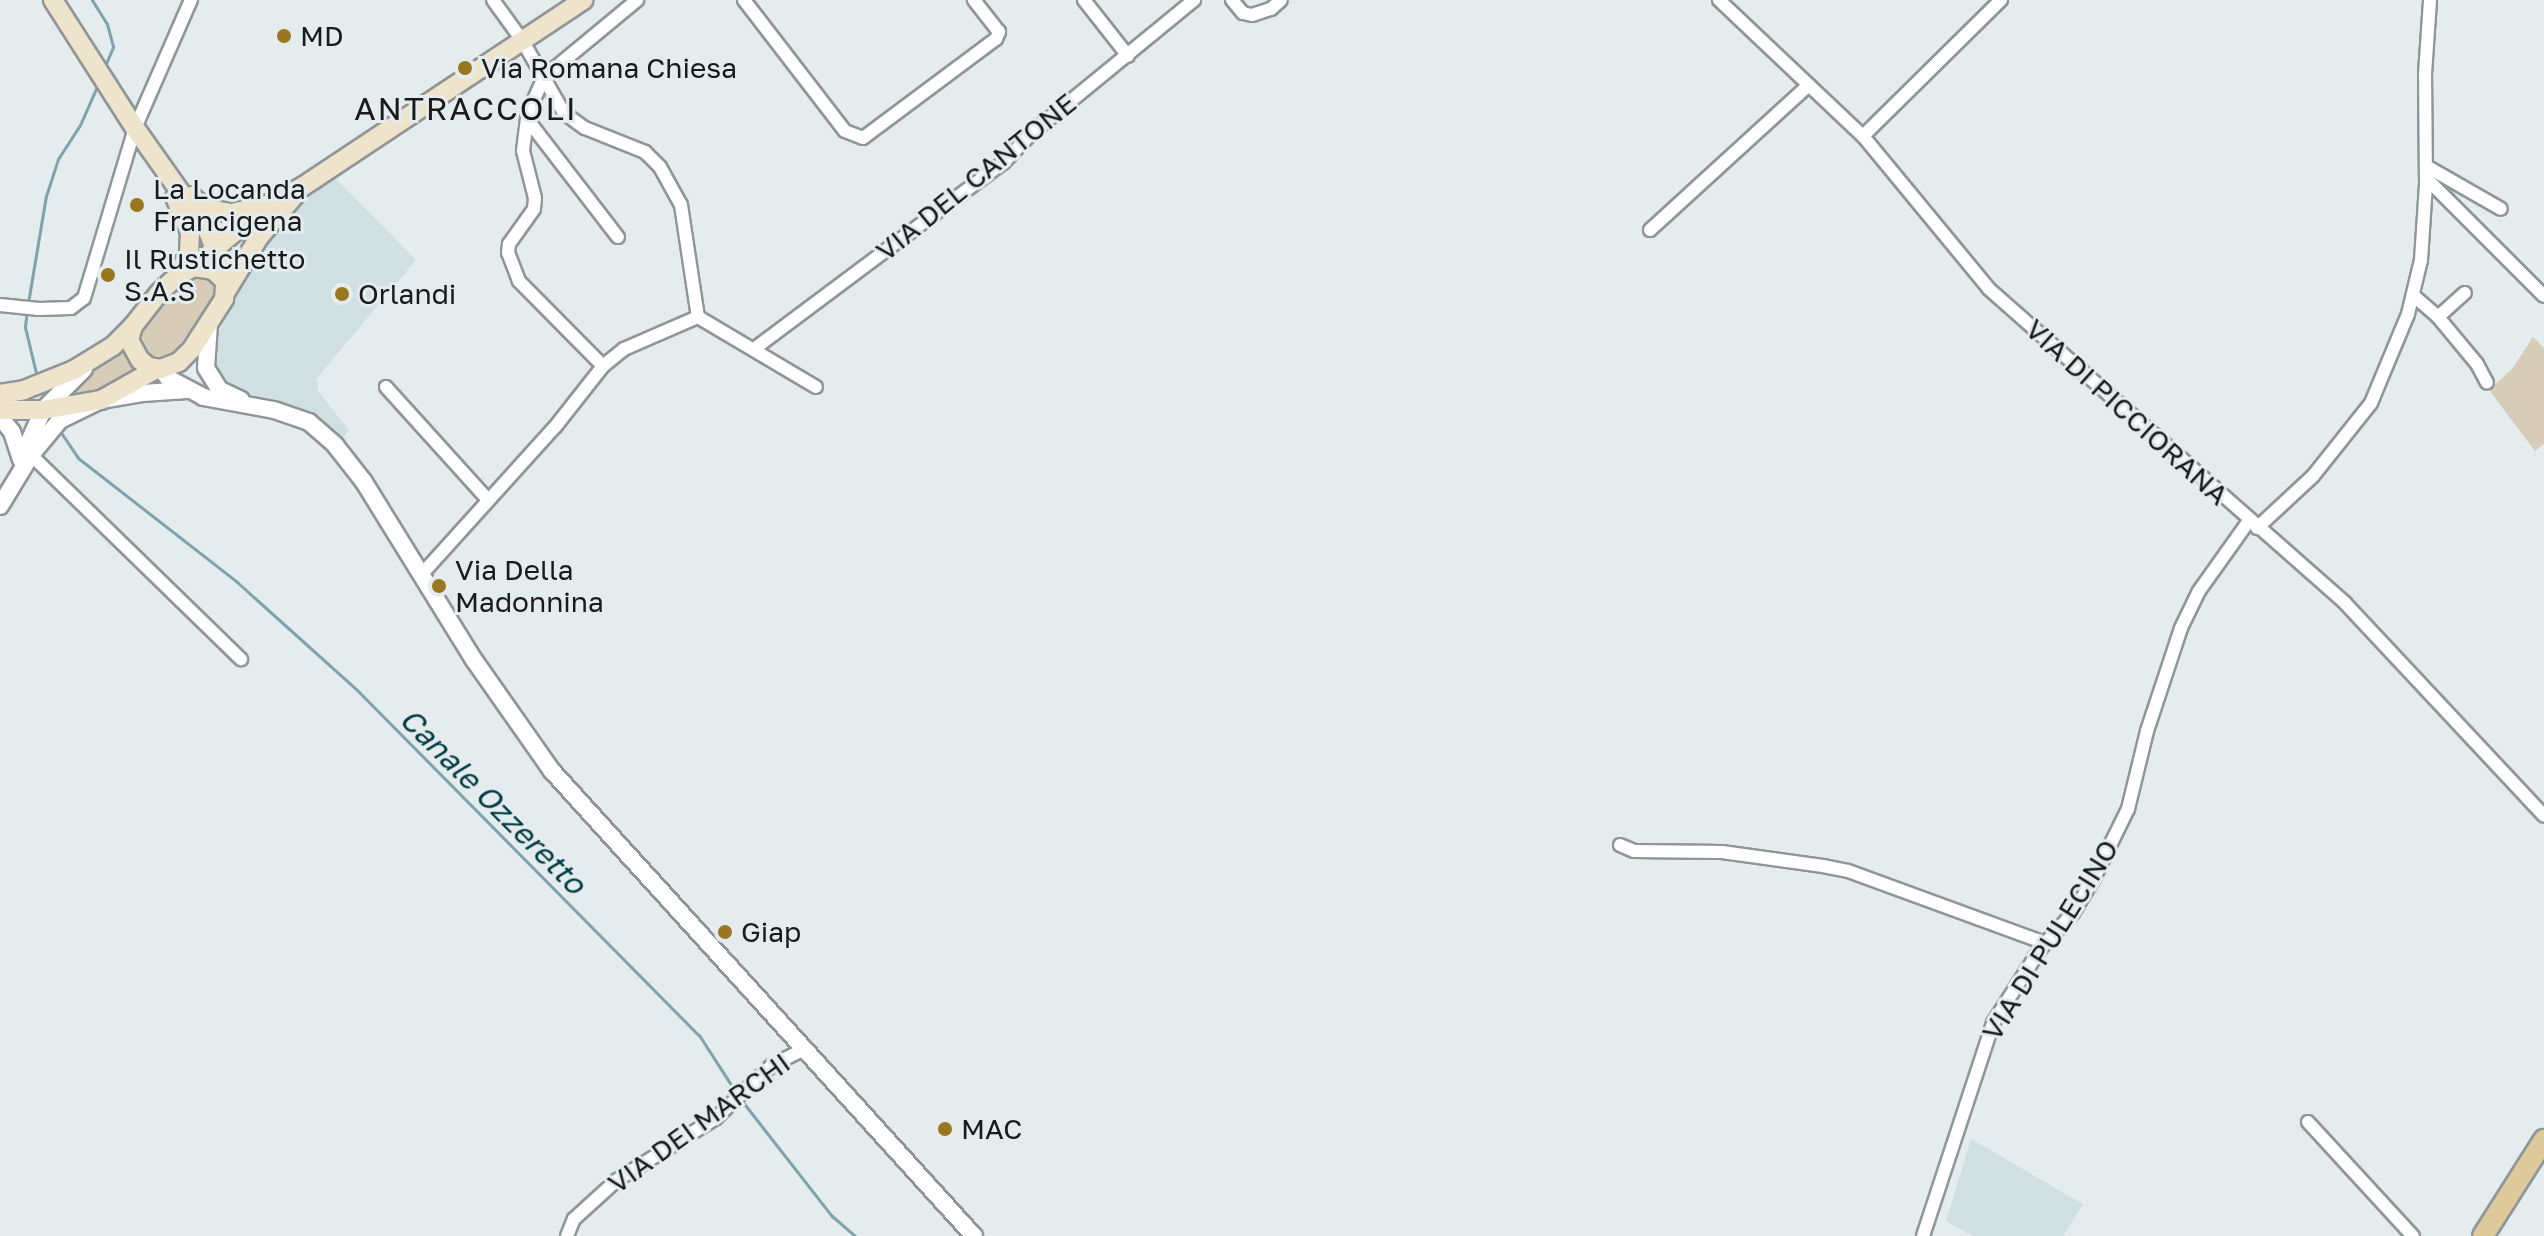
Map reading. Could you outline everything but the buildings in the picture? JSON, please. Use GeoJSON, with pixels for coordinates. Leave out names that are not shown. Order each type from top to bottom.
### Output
{"type":"FeatureCollection","features":[{"type":"Feature","properties":{"kind":"main road"},"geometry":{"type":"LineString","coordinates":[[53,0],[216,247],[224,286]]}},
{"type":"Feature","properties":{"kind":"main road"},"geometry":{"type":"LineString","coordinates":[[177,276],[194,267],[265,206],[302,187],[583,0]]}},
{"type":"Feature","properties":{"kind":"main road"},"geometry":{"type":"LineString","coordinates":[[168,175],[206,209],[232,213],[265,206]]}},
{"type":"Feature","properties":{"kind":"main road"},"geometry":{"type":"LineString","coordinates":[[0,394],[24,390],[101,355],[133,326],[177,276],[189,254],[190,233],[168,175]]}},
{"type":"Feature","properties":{"kind":"main road"},"geometry":{"type":"LineString","coordinates":[[0,410],[43,410],[101,400],[159,369],[179,362],[210,322],[224,286],[259,237],[302,187]]}},
{"type":"Feature","properties":{"kind":"main road"},"geometry":{"type":"LineString","coordinates":[[194,267],[213,270],[224,286]]}},
{"type":"Feature","properties":{"kind":"main road"},"geometry":{"type":"LineString","coordinates":[[133,326],[129,340],[133,352],[149,367],[159,369]]}},
{"type":"Feature","properties":{"kind":"main road"},"geometry":{"type":"LineString","coordinates":[[2483,1236],[2544,1140]]}},
{"type":"Feature","properties":{"kind":"street"},"geometry":{"type":"LineString","coordinates":[[0,305],[39,309],[71,308],[79,304],[87,288],[135,128],[191,0]]}},
{"type":"Feature","properties":{"kind":"street"},"geometry":{"type":"LineString","coordinates":[[493,0],[522,40],[558,106],[573,122],[645,152],[660,167],[681,205],[698,317]]}},
{"type":"Feature","properties":{"kind":"street"},"geometry":{"type":"LineString","coordinates":[[603,366],[536,300],[511,265],[509,244],[534,209],[523,151],[527,119],[544,77],[637,0]]}},
{"type":"Feature","properties":{"kind":"street"},"geometry":{"type":"LineString","coordinates":[[744,0],[845,131],[863,138],[996,39],[999,32],[974,0]]}},
{"type":"Feature","properties":{"kind":"street"},"geometry":{"type":"LineString","coordinates":[[1084,0],[1128,56]]}},
{"type":"Feature","properties":{"kind":"street"},"geometry":{"type":"LineString","coordinates":[[1232,0],[1243,13],[1252,15],[1271,9],[1281,0]]}},
{"type":"Feature","properties":{"kind":"street","name":"VIA DI PICCIORANA"},"geometry":{"type":"LineString","coordinates":[[1719,0],[1863,136],[1989,289],[2378,635],[2544,816]]}},
{"type":"Feature","properties":{"kind":"street"},"geometry":{"type":"LineString","coordinates":[[1863,136],[2001,0]]}},
{"type":"Feature","properties":{"kind":"street","name":"VIA DI PULECINO"},"geometry":{"type":"LineString","coordinates":[[1923,1236],[1993,1023],[2045,943],[2073,913],[2128,809],[2147,731],[2181,628],[2199,591],[2253,525],[2313,476],[2379,391],[2414,296],[2421,260],[2426,172],[2425,74],[2430,0]]}},
{"type":"Feature","properties":{"kind":"street","name":"VIA DEL CANTONE"},"geometry":{"type":"LineString","coordinates":[[754,349],[1003,163],[1034,131],[1128,56],[1185,3]]}},
{"type":"Feature","properties":{"kind":"street"},"geometry":{"type":"LineString","coordinates":[[1650,230],[1809,85]]}},
{"type":"Feature","properties":{"kind":"street"},"geometry":{"type":"LineString","coordinates":[[527,119],[618,237]]}},
{"type":"Feature","properties":{"kind":"street"},"geometry":{"type":"LineString","coordinates":[[2426,172],[2501,209]]}},
{"type":"Feature","properties":{"kind":"street"},"geometry":{"type":"LineString","coordinates":[[2426,172],[2544,296]]}},
{"type":"Feature","properties":{"kind":"street"},"geometry":{"type":"LineString","coordinates":[[2438,317],[2465,293]]}},
{"type":"Feature","properties":{"kind":"street"},"geometry":{"type":"LineString","coordinates":[[2414,296],[2438,317],[2477,364],[2487,383]]}},
{"type":"Feature","properties":{"kind":"street"},"geometry":{"type":"LineString","coordinates":[[698,317],[816,387]]}},
{"type":"Feature","properties":{"kind":"street"},"geometry":{"type":"LineString","coordinates":[[422,574],[555,427],[603,366],[624,349],[698,317]]}},
{"type":"Feature","properties":{"kind":"street"},"geometry":{"type":"LineString","coordinates":[[210,322],[206,356],[212,380],[220,390],[261,408],[309,422],[335,445],[364,482],[474,660],[552,771],[974,1236]]}},
{"type":"Feature","properties":{"kind":"street"},"geometry":{"type":"LineString","coordinates":[[0,506],[26,457],[43,410],[61,388],[101,355]]}},
{"type":"Feature","properties":{"kind":"street"},"geometry":{"type":"LineString","coordinates":[[159,369],[187,390],[221,403],[261,408]]}},
{"type":"Feature","properties":{"kind":"street"},"geometry":{"type":"LineString","coordinates":[[386,387],[488,500]]}},
{"type":"Feature","properties":{"kind":"street"},"geometry":{"type":"LineString","coordinates":[[26,457],[60,420],[101,400],[187,390]]}},
{"type":"Feature","properties":{"kind":"street"},"geometry":{"type":"LineString","coordinates":[[0,417],[26,457],[241,659]]}},
{"type":"Feature","properties":{"kind":"street"},"geometry":{"type":"LineString","coordinates":[[1620,845],[1634,851],[1722,852],[1835,868],[2045,943]]}},
{"type":"Feature","properties":{"kind":"street","name":"VIA DEI MARCHI"},"geometry":{"type":"LineString","coordinates":[[567,1236],[574,1219],[617,1180],[739,1099],[771,1066],[804,1049]]}},
{"type":"Feature","properties":{"kind":"street"},"geometry":{"type":"LineString","coordinates":[[2308,1122],[2413,1236]]}},
{"type":"Feature","properties":{"kind":"shaded area"},"geometry":{"type":"Polygon","coordinates":[[[333,176],[416,260],[317,378],[318,391],[349,430],[340,441],[229,389],[214,369],[212,345],[260,250],[279,225],[333,176]]]}},
{"type":"Feature","properties":{"kind":"shaded area"},"geometry":{"type":"Polygon","coordinates":[[[196,277],[208,279],[214,284],[215,296],[211,305],[172,354],[152,358],[141,348],[142,332],[169,296],[196,277]]]}},
{"type":"Feature","properties":{"kind":"shaded area"},"geometry":{"type":"Polygon","coordinates":[[[2533,337],[2544,348],[2544,444],[2535,451],[2489,390],[2512,369],[2533,337]]]}},
{"type":"Feature","properties":{"kind":"shaded area"},"geometry":{"type":"Polygon","coordinates":[[[123,348],[129,362],[144,374],[121,386],[62,402],[70,388],[123,348]]]}},
{"type":"Feature","properties":{"kind":"shaded area"},"geometry":{"type":"Polygon","coordinates":[[[1971,1139],[2083,1204],[2063,1236],[1973,1236],[1946,1221],[1971,1139]]]}},
{"type":"Feature","properties":{"kind":"waterway","name":"Canale Ozzeretto"},"geometry":{"type":"LineString","coordinates":[[92,0],[107,24],[113,47],[105,66]]}},
{"type":"Feature","properties":{"kind":"waterway","name":"Canale Ozzeretto"},"geometry":{"type":"LineString","coordinates":[[28,303],[46,196],[58,159],[80,125],[98,84]]}},
{"type":"Feature","properties":{"kind":"waterway","name":"Canale Ozzeretto"},"geometry":{"type":"LineString","coordinates":[[27,310],[25,327],[36,373]]}},
{"type":"Feature","properties":{"kind":"waterway","name":"Canale Ozzeretto"},"geometry":{"type":"LineString","coordinates":[[62,434],[78,458],[237,582],[357,690],[699,1035],[737,1094]]}},
{"type":"Feature","properties":{"kind":"waterway","name":"Canale Ozzeretto"},"geometry":{"type":"LineString","coordinates":[[742,1101],[832,1216],[855,1236]]}},
{"type":"Feature","properties":{"kind":"place","name":"MD"},"geometry":{"type":"Point","coordinates":[284,36]}},
{"type":"Feature","properties":{"kind":"place","name":"Via Romana Chiesa"},"geometry":{"type":"Point","coordinates":[465,68]}},
{"type":"Feature","properties":{"kind":"place","name":"La Locanda Francigena"},"geometry":{"type":"Point","coordinates":[137,205]}},
{"type":"Feature","properties":{"kind":"place","name":"Il Rustichetto S.A.S"},"geometry":{"type":"Point","coordinates":[108,275]}},
{"type":"Feature","properties":{"kind":"place","name":"Orlandi"},"geometry":{"type":"Point","coordinates":[342,294]}},
{"type":"Feature","properties":{"kind":"place","name":"Via Della Madonnina"},"geometry":{"type":"Point","coordinates":[439,586]}},
{"type":"Feature","properties":{"kind":"place","name":"Giap"},"geometry":{"type":"Point","coordinates":[725,932]}},
{"type":"Feature","properties":{"kind":"place","name":"MAC"},"geometry":{"type":"Point","coordinates":[945,1129]}},
{"type":"Feature","properties":{"kind":"district","name":"ANTRACCOLI"},"geometry":{"type":"Point","coordinates":[466,108]}}]}
